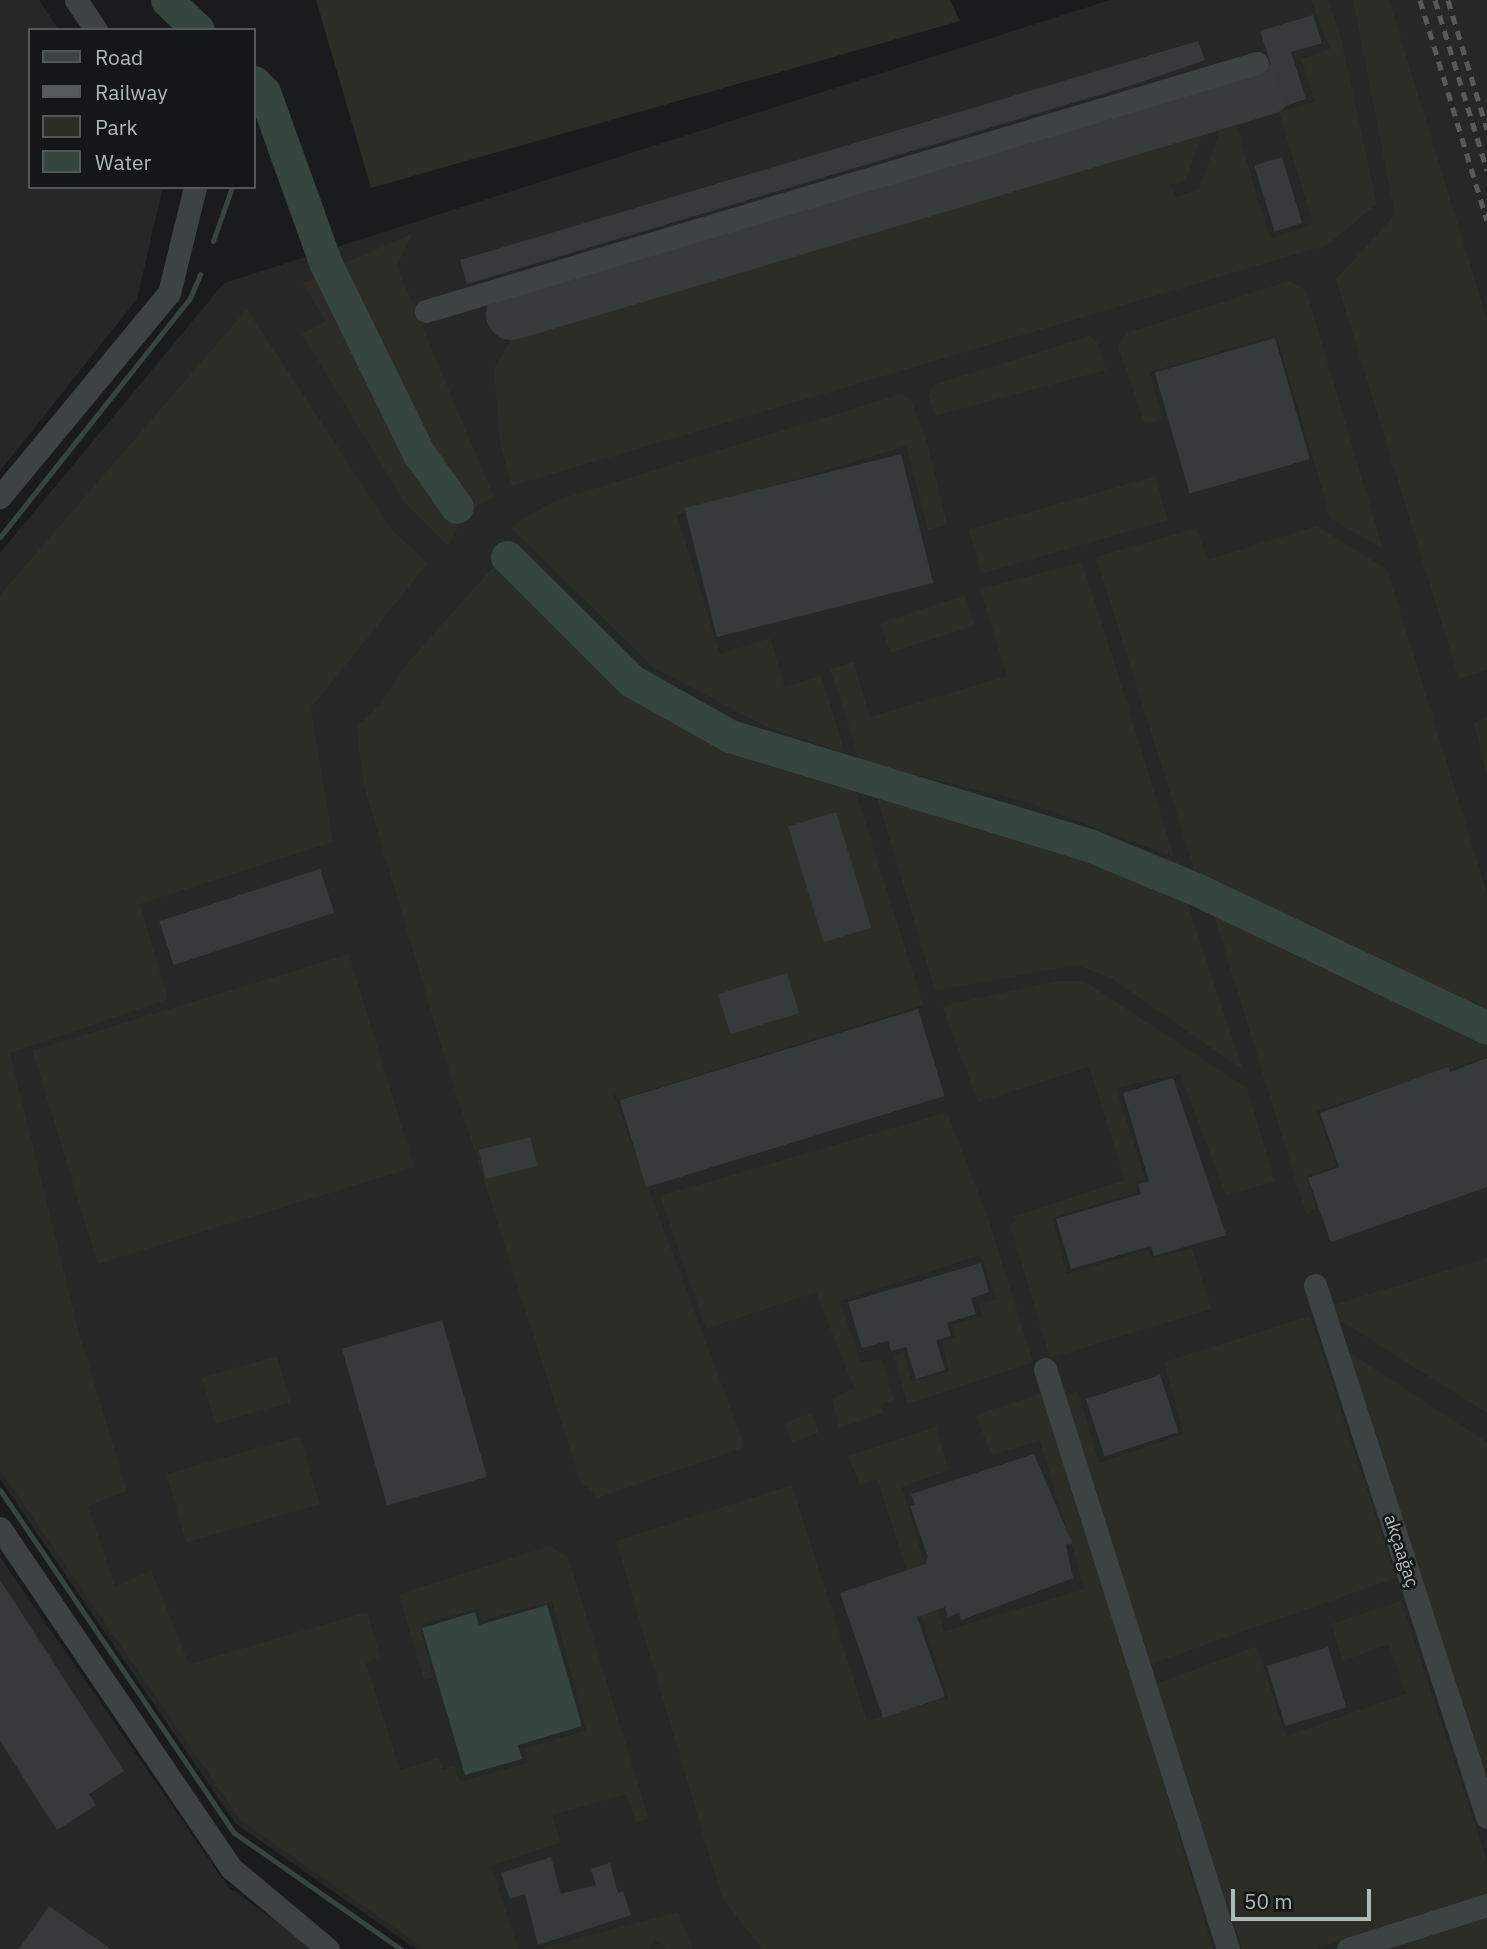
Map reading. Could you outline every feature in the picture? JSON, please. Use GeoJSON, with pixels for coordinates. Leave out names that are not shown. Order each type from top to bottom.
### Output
{"type":"FeatureCollection","features":[{"type":"Feature","properties":{"kind":"street"},"geometry":{"type":"LineString","coordinates":[[76,0],[95,28]]}},
{"type":"Feature","properties":{"kind":"street"},"geometry":{"type":"LineString","coordinates":[[426,311],[1257,63]]}},
{"type":"Feature","properties":{"kind":"street"},"geometry":{"type":"LineString","coordinates":[[0,497],[169,293],[195,189]]}},
{"type":"Feature","properties":{"kind":"street","name":"akçaağaç"},"geometry":{"type":"LineString","coordinates":[[1315,1285],[1487,1818]]}},
{"type":"Feature","properties":{"kind":"street"},"geometry":{"type":"LineString","coordinates":[[1045,1369],[1228,1949]]}},
{"type":"Feature","properties":{"kind":"street"},"geometry":{"type":"LineString","coordinates":[[0,1528],[231,1868],[328,1949]]}},
{"type":"Feature","properties":{"kind":"street"},"geometry":{"type":"LineString","coordinates":[[1348,1949],[1487,1905]]}},
{"type":"Feature","properties":{"kind":"shaded area"},"geometry":{"type":"Polygon","coordinates":[[[0,0],[39,0],[58,28],[28,28],[28,189],[163,189],[137,299],[0,471],[0,0]]]}},
{"type":"Feature","properties":{"kind":"shaded area"},"geometry":{"type":"Polygon","coordinates":[[[1110,0],[1487,0],[1487,1949],[416,1949],[236,1824],[0,1479],[0,553],[224,283],[1110,0]]]}},
{"type":"Feature","properties":{"kind":"shaded area"},"geometry":{"type":"Polygon","coordinates":[[[0,1557],[228,1887],[315,1949],[0,1949],[0,1557]]]}},
{"type":"Feature","properties":{"kind":"green space"},"geometry":{"type":"Polygon","coordinates":[[[316,0],[950,0],[960,21],[371,188],[316,0]]]}},
{"type":"Feature","properties":{"kind":"green space"},"geometry":{"type":"Polygon","coordinates":[[[1311,0],[1328,0],[1340,34],[1377,204],[1327,245],[512,486],[500,444],[494,368],[513,337],[1205,126],[1186,180],[1171,185],[1176,197],[1199,189],[1223,122],[1234,119],[1270,239],[1313,224],[1279,112],[1315,102],[1301,59],[1330,49],[1311,0]]]}},
{"type":"Feature","properties":{"kind":"green space"},"geometry":{"type":"Polygon","coordinates":[[[1353,0],[1389,0],[1487,319],[1487,670],[1459,679],[1336,279],[1395,215],[1353,0]]]}},
{"type":"Feature","properties":{"kind":"green space"},"geometry":{"type":"Polygon","coordinates":[[[412,234],[397,266],[494,497],[472,509],[427,449],[338,266],[412,234]]]}},
{"type":"Feature","properties":{"kind":"green space"},"geometry":{"type":"Polygon","coordinates":[[[324,276],[430,490],[460,524],[448,546],[404,502],[302,334],[326,321],[302,283],[324,276]]]}},
{"type":"Feature","properties":{"kind":"green space"},"geometry":{"type":"Polygon","coordinates":[[[1289,281],[1306,290],[1383,549],[1331,519],[1276,335],[1150,372],[1162,419],[1145,425],[1118,346],[1126,333],[1289,281]]]}},
{"type":"Feature","properties":{"kind":"green space"},"geometry":{"type":"Polygon","coordinates":[[[247,309],[392,530],[428,563],[311,708],[333,842],[140,904],[168,999],[10,1053],[79,1333],[127,1491],[88,1506],[115,1587],[151,1570],[189,1664],[367,1612],[380,1656],[366,1663],[400,1770],[438,1758],[443,1770],[454,1766],[461,1782],[528,1763],[524,1749],[586,1730],[552,1601],[481,1621],[478,1609],[420,1624],[433,1678],[424,1680],[399,1594],[550,1546],[568,1557],[649,1819],[636,1823],[626,1794],[552,1815],[561,1842],[491,1866],[518,1949],[425,1949],[241,1821],[0,1470],[0,595],[247,309]]]}},
{"type":"Feature","properties":{"kind":"green space"},"geometry":{"type":"Polygon","coordinates":[[[1090,336],[1098,343],[1106,370],[935,416],[928,396],[933,385],[1090,336]]]}},
{"type":"Feature","properties":{"kind":"green space"},"geometry":{"type":"Polygon","coordinates":[[[901,394],[910,398],[927,442],[947,524],[928,530],[906,446],[677,515],[720,654],[770,638],[785,687],[821,675],[845,753],[769,728],[654,668],[510,527],[554,501],[901,394]]]}},
{"type":"Feature","properties":{"kind":"green space"},"geometry":{"type":"Polygon","coordinates":[[[1155,476],[1168,520],[981,574],[969,529],[1155,476]]]}},
{"type":"Feature","properties":{"kind":"green space"},"geometry":{"type":"Polygon","coordinates":[[[1316,526],[1387,569],[1487,893],[1487,1013],[1194,869],[1096,557],[1196,528],[1208,560],[1316,526]]]}},
{"type":"Feature","properties":{"kind":"green space"},"geometry":{"type":"Polygon","coordinates":[[[1082,562],[1174,857],[1030,803],[860,761],[830,669],[854,662],[870,717],[1007,676],[980,589],[1082,562]]]}},
{"type":"Feature","properties":{"kind":"green space"},"geometry":{"type":"Polygon","coordinates":[[[492,568],[629,692],[738,747],[854,786],[923,1005],[618,1100],[612,1091],[745,1447],[598,1498],[580,1481],[448,1068],[364,786],[356,727],[380,704],[404,667],[492,568]]]}},
{"type":"Feature","properties":{"kind":"green space"},"geometry":{"type":"Polygon","coordinates":[[[965,595],[975,625],[890,653],[880,623],[965,595]]]}},
{"type":"Feature","properties":{"kind":"green space"},"geometry":{"type":"Polygon","coordinates":[[[1487,716],[1487,777],[1474,723],[1487,716]]]}},
{"type":"Feature","properties":{"kind":"green space"},"geometry":{"type":"Polygon","coordinates":[[[876,794],[1086,855],[1185,896],[1243,1070],[1111,978],[1076,965],[935,991],[876,794]]]}},
{"type":"Feature","properties":{"kind":"green space"},"geometry":{"type":"Polygon","coordinates":[[[1213,912],[1487,1043],[1487,1057],[1317,1111],[1337,1166],[1307,1176],[1316,1208],[1306,1214],[1213,912]]]}},
{"type":"Feature","properties":{"kind":"green space"},"geometry":{"type":"Polygon","coordinates":[[[349,954],[414,1167],[98,1264],[32,1051],[349,954]]]}},
{"type":"Feature","properties":{"kind":"green space"},"geometry":{"type":"Polygon","coordinates":[[[1056,981],[1084,981],[1247,1088],[1275,1182],[1226,1195],[1180,1074],[1116,1088],[1145,1178],[1135,1182],[1137,1192],[1052,1218],[1067,1274],[1149,1250],[1152,1259],[1192,1248],[1211,1309],[1050,1358],[1010,1225],[1016,1222],[1015,1216],[1125,1180],[1089,1067],[978,1102],[942,1006],[1056,981]]]}},
{"type":"Feature","properties":{"kind":"green space"},"geometry":{"type":"Polygon","coordinates":[[[947,1112],[988,1218],[1033,1362],[907,1404],[894,1356],[903,1351],[912,1382],[949,1371],[942,1342],[955,1337],[953,1325],[982,1316],[979,1304],[997,1299],[981,1255],[840,1301],[861,1362],[882,1359],[894,1400],[879,1405],[884,1413],[839,1428],[832,1399],[854,1388],[816,1292],[706,1329],[660,1196],[947,1112]]]}},
{"type":"Feature","properties":{"kind":"green space"},"geometry":{"type":"Polygon","coordinates":[[[1487,1258],[1487,1413],[1336,1318],[1330,1306],[1487,1258]]]}},
{"type":"Feature","properties":{"kind":"green space"},"geometry":{"type":"Polygon","coordinates":[[[1310,1316],[1396,1578],[1148,1665],[1061,1398],[1078,1391],[1099,1463],[1184,1434],[1164,1362],[1310,1316]]]}},
{"type":"Feature","properties":{"kind":"green space"},"geometry":{"type":"Polygon","coordinates":[[[1344,1349],[1487,1442],[1487,1789],[1344,1349]]]}},
{"type":"Feature","properties":{"kind":"green space"},"geometry":{"type":"Polygon","coordinates":[[[277,1356],[290,1402],[215,1424],[202,1377],[277,1356]]]}},
{"type":"Feature","properties":{"kind":"green space"},"geometry":{"type":"Polygon","coordinates":[[[1046,1392],[1213,1949],[762,1949],[722,1898],[616,1541],[792,1485],[867,1721],[948,1698],[877,1479],[860,1485],[848,1456],[936,1427],[949,1470],[902,1487],[944,1631],[1085,1589],[1040,1441],[992,1455],[975,1415],[1046,1392]]]}},
{"type":"Feature","properties":{"kind":"green space"},"geometry":{"type":"Polygon","coordinates":[[[812,1413],[819,1433],[791,1442],[785,1422],[812,1413]]]}},
{"type":"Feature","properties":{"kind":"green space"},"geometry":{"type":"Polygon","coordinates":[[[300,1436],[320,1504],[186,1543],[166,1474],[300,1436]]]}},
{"type":"Feature","properties":{"kind":"green space"},"geometry":{"type":"Polygon","coordinates":[[[1401,1601],[1487,1861],[1487,1894],[1316,1949],[1242,1949],[1156,1684],[1257,1646],[1286,1736],[1406,1694],[1389,1644],[1343,1661],[1331,1624],[1401,1601]]]}},
{"type":"Feature","properties":{"kind":"green space"},"geometry":{"type":"Polygon","coordinates":[[[678,1912],[693,1949],[666,1949],[655,1940],[648,1949],[538,1949],[678,1912]]]}},
{"type":"Feature","properties":{"kind":"green space"},"geometry":{"type":"Polygon","coordinates":[[[1487,1917],[1487,1949],[1407,1949],[1404,1942],[1487,1917]]]}},
{"type":"Feature","properties":{"kind":"water"},"geometry":{"type":"Polygon","coordinates":[[[547,1605],[582,1726],[518,1745],[522,1759],[465,1775],[422,1628],[475,1612],[479,1625],[547,1605]]]}},
{"type":"Feature","properties":{"kind":"building"},"geometry":{"type":"Polygon","coordinates":[[[1313,15],[1322,43],[1291,52],[1306,99],[1285,106],[1260,31],[1313,15]]]}},
{"type":"Feature","properties":{"kind":"building"},"geometry":{"type":"Polygon","coordinates":[[[1198,41],[1205,60],[1136,84],[467,284],[460,260],[1198,41]]]}},
{"type":"Feature","properties":{"kind":"building"},"geometry":{"type":"Polygon","coordinates":[[[1282,157],[1302,223],[1274,231],[1254,165],[1282,157]]]}},
{"type":"Feature","properties":{"kind":"building"},"geometry":{"type":"Polygon","coordinates":[[[1275,338],[1310,459],[1190,494],[1155,372],[1275,338]]]}},
{"type":"Feature","properties":{"kind":"building"},"geometry":{"type":"Polygon","coordinates":[[[901,454],[933,583],[717,637],[685,508],[901,454]]]}},
{"type":"Feature","properties":{"kind":"building"},"geometry":{"type":"Polygon","coordinates":[[[836,812],[871,928],[824,942],[788,827],[836,812]]]}},
{"type":"Feature","properties":{"kind":"building"},"geometry":{"type":"Polygon","coordinates":[[[320,869],[334,913],[173,965],[159,921],[320,869]]]}},
{"type":"Feature","properties":{"kind":"building"},"geometry":{"type":"Polygon","coordinates":[[[787,973],[799,1013],[730,1034],[718,994],[787,973]]]}},
{"type":"Feature","properties":{"kind":"building"},"geometry":{"type":"Polygon","coordinates":[[[918,1009],[945,1096],[646,1187],[620,1100],[918,1009]]]}},
{"type":"Feature","properties":{"kind":"building"},"geometry":{"type":"Polygon","coordinates":[[[1487,1058],[1487,1187],[1331,1242],[1308,1178],[1339,1167],[1320,1113],[1448,1067],[1450,1072],[1487,1058]]]}},
{"type":"Feature","properties":{"kind":"building"},"geometry":{"type":"Polygon","coordinates":[[[1173,1078],[1226,1235],[1154,1256],[1151,1246],[1071,1269],[1056,1219],[1141,1194],[1138,1184],[1149,1181],[1123,1093],[1173,1078]]]}},
{"type":"Feature","properties":{"kind":"building"},"geometry":{"type":"Polygon","coordinates":[[[530,1137],[537,1166],[486,1179],[479,1150],[530,1137]]]}},
{"type":"Feature","properties":{"kind":"building"},"geometry":{"type":"Polygon","coordinates":[[[981,1263],[989,1292],[971,1298],[976,1314],[947,1323],[951,1336],[936,1340],[945,1370],[916,1379],[906,1347],[891,1351],[888,1341],[862,1348],[848,1302],[981,1263]]]}},
{"type":"Feature","properties":{"kind":"building"},"geometry":{"type":"Polygon","coordinates":[[[442,1320],[487,1477],[387,1505],[342,1349],[442,1320]]]}},
{"type":"Feature","properties":{"kind":"building"},"geometry":{"type":"Polygon","coordinates":[[[1160,1375],[1179,1432],[1104,1456],[1086,1399],[1160,1375]]]}},
{"type":"Feature","properties":{"kind":"building"},"geometry":{"type":"Polygon","coordinates":[[[1034,1454],[1072,1543],[1066,1545],[1073,1578],[961,1620],[959,1613],[948,1617],[945,1607],[917,1617],[945,1697],[883,1718],[840,1593],[925,1564],[928,1557],[910,1506],[915,1505],[911,1494],[1034,1454]]]}},
{"type":"Feature","properties":{"kind":"building"},"geometry":{"type":"Polygon","coordinates":[[[0,1580],[124,1771],[89,1794],[96,1805],[57,1830],[0,1741],[0,1580]]]}},
{"type":"Feature","properties":{"kind":"building"},"geometry":{"type":"Polygon","coordinates":[[[1328,1647],[1346,1707],[1285,1726],[1267,1666],[1328,1647]]]}},
{"type":"Feature","properties":{"kind":"building"},"geometry":{"type":"Polygon","coordinates":[[[551,1857],[561,1894],[596,1885],[591,1869],[610,1863],[618,1893],[623,1891],[631,1915],[538,1945],[525,1894],[510,1899],[501,1873],[551,1857]]]}},
{"type":"Feature","properties":{"kind":"building"},"geometry":{"type":"Polygon","coordinates":[[[49,1906],[111,1949],[19,1949],[49,1906]]]}},
{"type":"Feature","properties":{"kind":"waterway"},"geometry":{"type":"LineString","coordinates":[[167,0],[196,28]]}},
{"type":"Feature","properties":{"kind":"waterway"},"geometry":{"type":"LineString","coordinates":[[256,84],[264,92],[326,264],[418,452],[457,507]]}},
{"type":"Feature","properties":{"kind":"waterway"},"geometry":{"type":"LineString","coordinates":[[213,241],[231,189]]}},
{"type":"Feature","properties":{"kind":"waterway"},"geometry":{"type":"LineString","coordinates":[[0,537],[190,298],[200,274]]}},
{"type":"Feature","properties":{"kind":"waterway"},"geometry":{"type":"LineString","coordinates":[[507,557],[632,681],[730,736],[1091,846],[1196,889],[1487,1028]]}},
{"type":"Feature","properties":{"kind":"waterway"},"geometry":{"type":"LineString","coordinates":[[0,1490],[233,1832],[401,1949]]}},
{"type":"Feature","properties":{"kind":"taxiway"},"geometry":{"type":"LineString","coordinates":[[511,314],[1266,89]]}},
{"type":"Feature","properties":{"kind":"railway"},"geometry":{"type":"LineString","coordinates":[[1420,0],[1487,220]]}},
{"type":"Feature","properties":{"kind":"railway"},"geometry":{"type":"LineString","coordinates":[[1435,0],[1487,170]]}},
{"type":"Feature","properties":{"kind":"railway"},"geometry":{"type":"LineString","coordinates":[[1448,0],[1487,129]]}}]}
